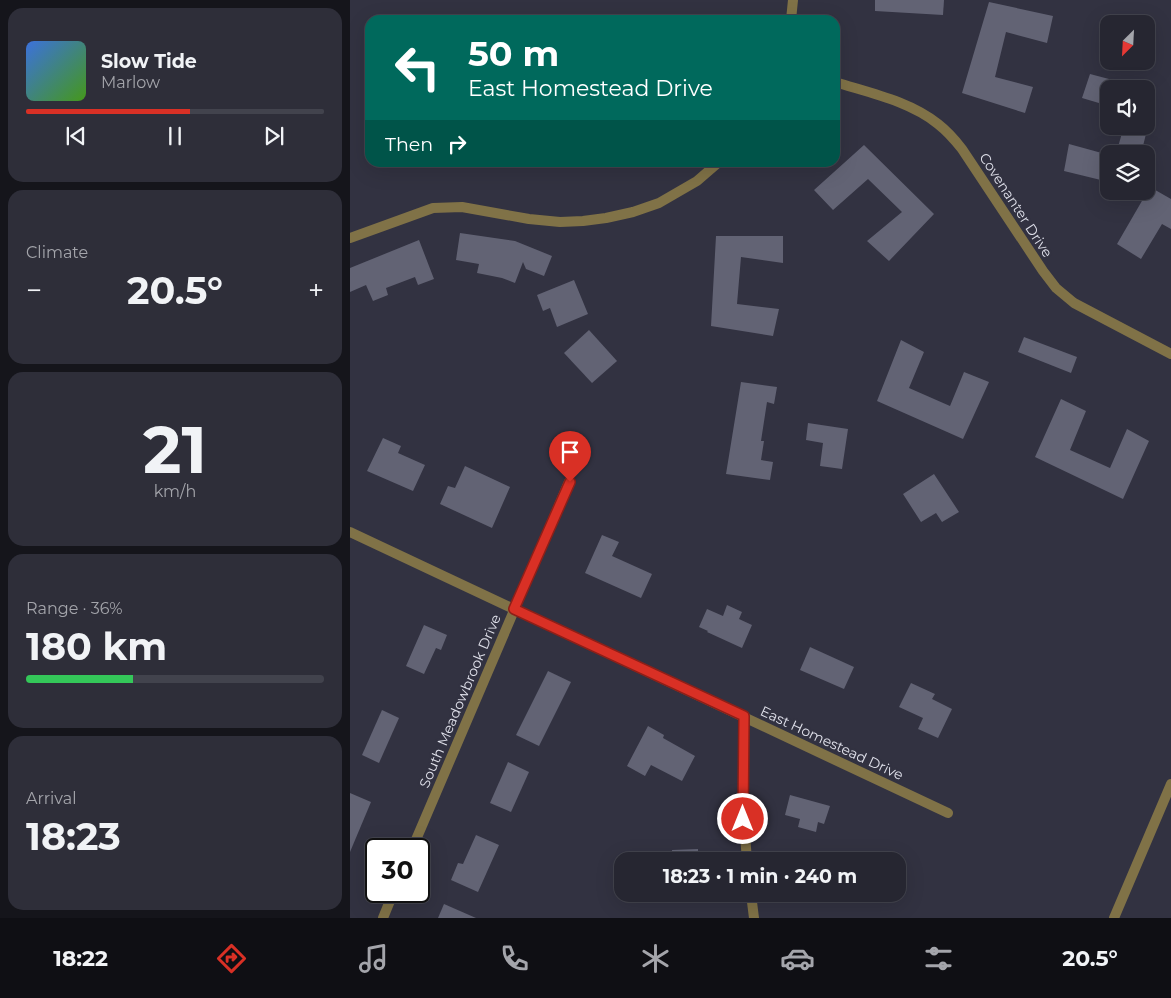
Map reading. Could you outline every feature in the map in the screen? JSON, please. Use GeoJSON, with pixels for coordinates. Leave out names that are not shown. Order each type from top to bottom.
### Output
{"type":"FeatureCollection","features":[{"type":"Feature","properties":{"kind":"street"},"geometry":{"type":"LineString","coordinates":[[792,15],[793,0]]}},
{"type":"Feature","properties":{"kind":"street","name":"Covenanter Drive"},"geometry":{"type":"LineString","coordinates":[[840,84],[905,105],[921,112],[937,123],[950,134],[962,149],[1056,288],[1074,303],[1171,354]]}},
{"type":"Feature","properties":{"kind":"street"},"geometry":{"type":"LineString","coordinates":[[350,238],[433,208],[462,207],[529,219],[560,222],[606,218],[633,212],[659,203],[697,181],[713,167]]}},
{"type":"Feature","properties":{"kind":"street","name":"South Meadowbrook Drive"},"geometry":{"type":"LineString","coordinates":[[417,838],[570,482]]}},
{"type":"Feature","properties":{"kind":"street","name":"East Homestead Drive"},"geometry":{"type":"LineString","coordinates":[[350,532],[948,813]]}},
{"type":"Feature","properties":{"kind":"street"},"geometry":{"type":"LineString","coordinates":[[744,716],[743,808],[745,852]]}},
{"type":"Feature","properties":{"kind":"street"},"geometry":{"type":"LineString","coordinates":[[1114,918],[1171,784]]}},
{"type":"Feature","properties":{"kind":"street"},"geometry":{"type":"LineString","coordinates":[[752,902],[754,918]]}},
{"type":"Feature","properties":{"kind":"street"},"geometry":{"type":"LineString","coordinates":[[383,918],[389,903]]}},
{"type":"Feature","properties":{"kind":"building"},"geometry":{"type":"Polygon","coordinates":[[[875,0],[944,0],[943,15],[875,11],[875,0]]]}},
{"type":"Feature","properties":{"kind":"building"},"geometry":{"type":"Polygon","coordinates":[[[989,2],[1053,16],[1047,43],[1006,32],[995,77],[1033,87],[1025,113],[962,93],[989,2]]]}},
{"type":"Feature","properties":{"kind":"building"},"geometry":{"type":"Polygon","coordinates":[[[1090,74],[1109,79],[1100,80],[1100,103],[1082,98],[1090,74]]]}},
{"type":"Feature","properties":{"kind":"building"},"geometry":{"type":"Polygon","coordinates":[[[1121,135],[1146,135],[1143,145],[1119,145],[1121,135]]]}},
{"type":"Feature","properties":{"kind":"building"},"geometry":{"type":"Polygon","coordinates":[[[1069,144],[1100,153],[1100,180],[1064,171],[1069,144]]]}},
{"type":"Feature","properties":{"kind":"building"},"geometry":{"type":"Polygon","coordinates":[[[864,145],[934,214],[889,261],[867,241],[902,212],[868,179],[833,210],[814,190],[864,145]]]}},
{"type":"Feature","properties":{"kind":"building"},"geometry":{"type":"Polygon","coordinates":[[[1155,190],[1171,199],[1171,229],[1162,224],[1141,259],[1117,244],[1142,200],[1155,200],[1155,190]]]}},
{"type":"Feature","properties":{"kind":"building"},"geometry":{"type":"Polygon","coordinates":[[[460,233],[515,241],[552,256],[544,276],[526,269],[523,262],[515,283],[502,278],[477,273],[479,264],[456,260],[460,233]]]}},
{"type":"Feature","properties":{"kind":"building"},"geometry":{"type":"Polygon","coordinates":[[[716,236],[783,236],[783,263],[741,257],[737,304],[779,309],[773,336],[711,326],[716,236]]]}},
{"type":"Feature","properties":{"kind":"building"},"geometry":{"type":"Polygon","coordinates":[[[419,240],[434,279],[418,285],[415,277],[386,288],[388,295],[373,301],[366,285],[350,292],[350,268],[419,240]]]}},
{"type":"Feature","properties":{"kind":"building"},"geometry":{"type":"Polygon","coordinates":[[[574,280],[588,314],[557,327],[550,308],[543,311],[537,295],[574,280]]]}},
{"type":"Feature","properties":{"kind":"building"},"geometry":{"type":"Polygon","coordinates":[[[589,330],[617,361],[592,383],[564,353],[589,330]]]}},
{"type":"Feature","properties":{"kind":"building"},"geometry":{"type":"Polygon","coordinates":[[[1024,337],[1077,357],[1071,373],[1018,352],[1024,337]]]}},
{"type":"Feature","properties":{"kind":"building"},"geometry":{"type":"Polygon","coordinates":[[[901,340],[924,352],[909,388],[950,406],[964,372],[989,382],[963,439],[877,401],[901,340]]]}},
{"type":"Feature","properties":{"kind":"building"},"geometry":{"type":"Polygon","coordinates":[[[741,382],[777,387],[774,404],[767,402],[761,441],[764,441],[761,460],[773,462],[770,480],[726,474],[741,382]]]}},
{"type":"Feature","properties":{"kind":"building"},"geometry":{"type":"Polygon","coordinates":[[[1061,399],[1086,411],[1070,450],[1110,468],[1127,429],[1149,441],[1123,499],[1035,457],[1061,399]]]}},
{"type":"Feature","properties":{"kind":"building"},"geometry":{"type":"Polygon","coordinates":[[[808,423],[848,429],[842,469],[820,466],[823,443],[806,440],[808,423]]]}},
{"type":"Feature","properties":{"kind":"building"},"geometry":{"type":"Polygon","coordinates":[[[383,438],[401,446],[398,453],[425,465],[413,491],[367,471],[383,438]]]}},
{"type":"Feature","properties":{"kind":"building"},"geometry":{"type":"Polygon","coordinates":[[[465,466],[510,487],[492,528],[440,504],[448,486],[455,488],[465,466]]]}},
{"type":"Feature","properties":{"kind":"building"},"geometry":{"type":"Polygon","coordinates":[[[934,474],[959,512],[942,522],[936,513],[921,522],[903,494],[934,474]]]}},
{"type":"Feature","properties":{"kind":"building"},"geometry":{"type":"Polygon","coordinates":[[[602,535],[619,542],[612,556],[652,574],[641,598],[585,573],[602,535]]]}},
{"type":"Feature","properties":{"kind":"building"},"geometry":{"type":"Polygon","coordinates":[[[727,605],[742,612],[739,619],[752,625],[742,648],[699,627],[707,609],[723,616],[727,605]]]}},
{"type":"Feature","properties":{"kind":"building"},"geometry":{"type":"Polygon","coordinates":[[[424,625],[447,635],[441,650],[436,648],[424,674],[406,666],[424,625]]]}},
{"type":"Feature","properties":{"kind":"building"},"geometry":{"type":"Polygon","coordinates":[[[810,647],[854,667],[844,689],[800,670],[810,647]]]}},
{"type":"Feature","properties":{"kind":"building"},"geometry":{"type":"Polygon","coordinates":[[[548,671],[571,682],[539,746],[516,735],[548,671]]]}},
{"type":"Feature","properties":{"kind":"building"},"geometry":{"type":"Polygon","coordinates":[[[911,683],[935,694],[932,699],[952,709],[938,738],[918,729],[923,718],[899,707],[911,683]]]}},
{"type":"Feature","properties":{"kind":"building"},"geometry":{"type":"Polygon","coordinates":[[[382,710],[399,718],[379,763],[362,755],[382,710]]]}},
{"type":"Feature","properties":{"kind":"building"},"geometry":{"type":"Polygon","coordinates":[[[648,726],[664,735],[663,738],[695,756],[682,781],[651,765],[645,776],[627,766],[648,726]]]}},
{"type":"Feature","properties":{"kind":"building"},"geometry":{"type":"Polygon","coordinates":[[[508,762],[529,772],[511,812],[490,803],[508,762]]]}},
{"type":"Feature","properties":{"kind":"building"},"geometry":{"type":"Polygon","coordinates":[[[350,793],[371,802],[350,852],[350,793]]]}},
{"type":"Feature","properties":{"kind":"building"},"geometry":{"type":"Polygon","coordinates":[[[790,795],[830,806],[824,824],[818,822],[816,832],[798,827],[800,819],[785,815],[790,795]]]}},
{"type":"Feature","properties":{"kind":"building"},"geometry":{"type":"Polygon","coordinates":[[[476,835],[499,845],[478,892],[451,880],[458,863],[463,864],[476,835]]]}},
{"type":"Feature","properties":{"kind":"building"},"geometry":{"type":"Polygon","coordinates":[[[698,849],[698,852],[672,852],[672,850],[698,849]]]}},
{"type":"Feature","properties":{"kind":"building"},"geometry":{"type":"Polygon","coordinates":[[[444,904],[476,918],[438,918],[444,904]]]}},
{"type":"Feature","properties":{"kind":"route"},"geometry":{"type":"LineString","coordinates":[[570,482],[514,609],[744,716],[743,819]]}}]}
